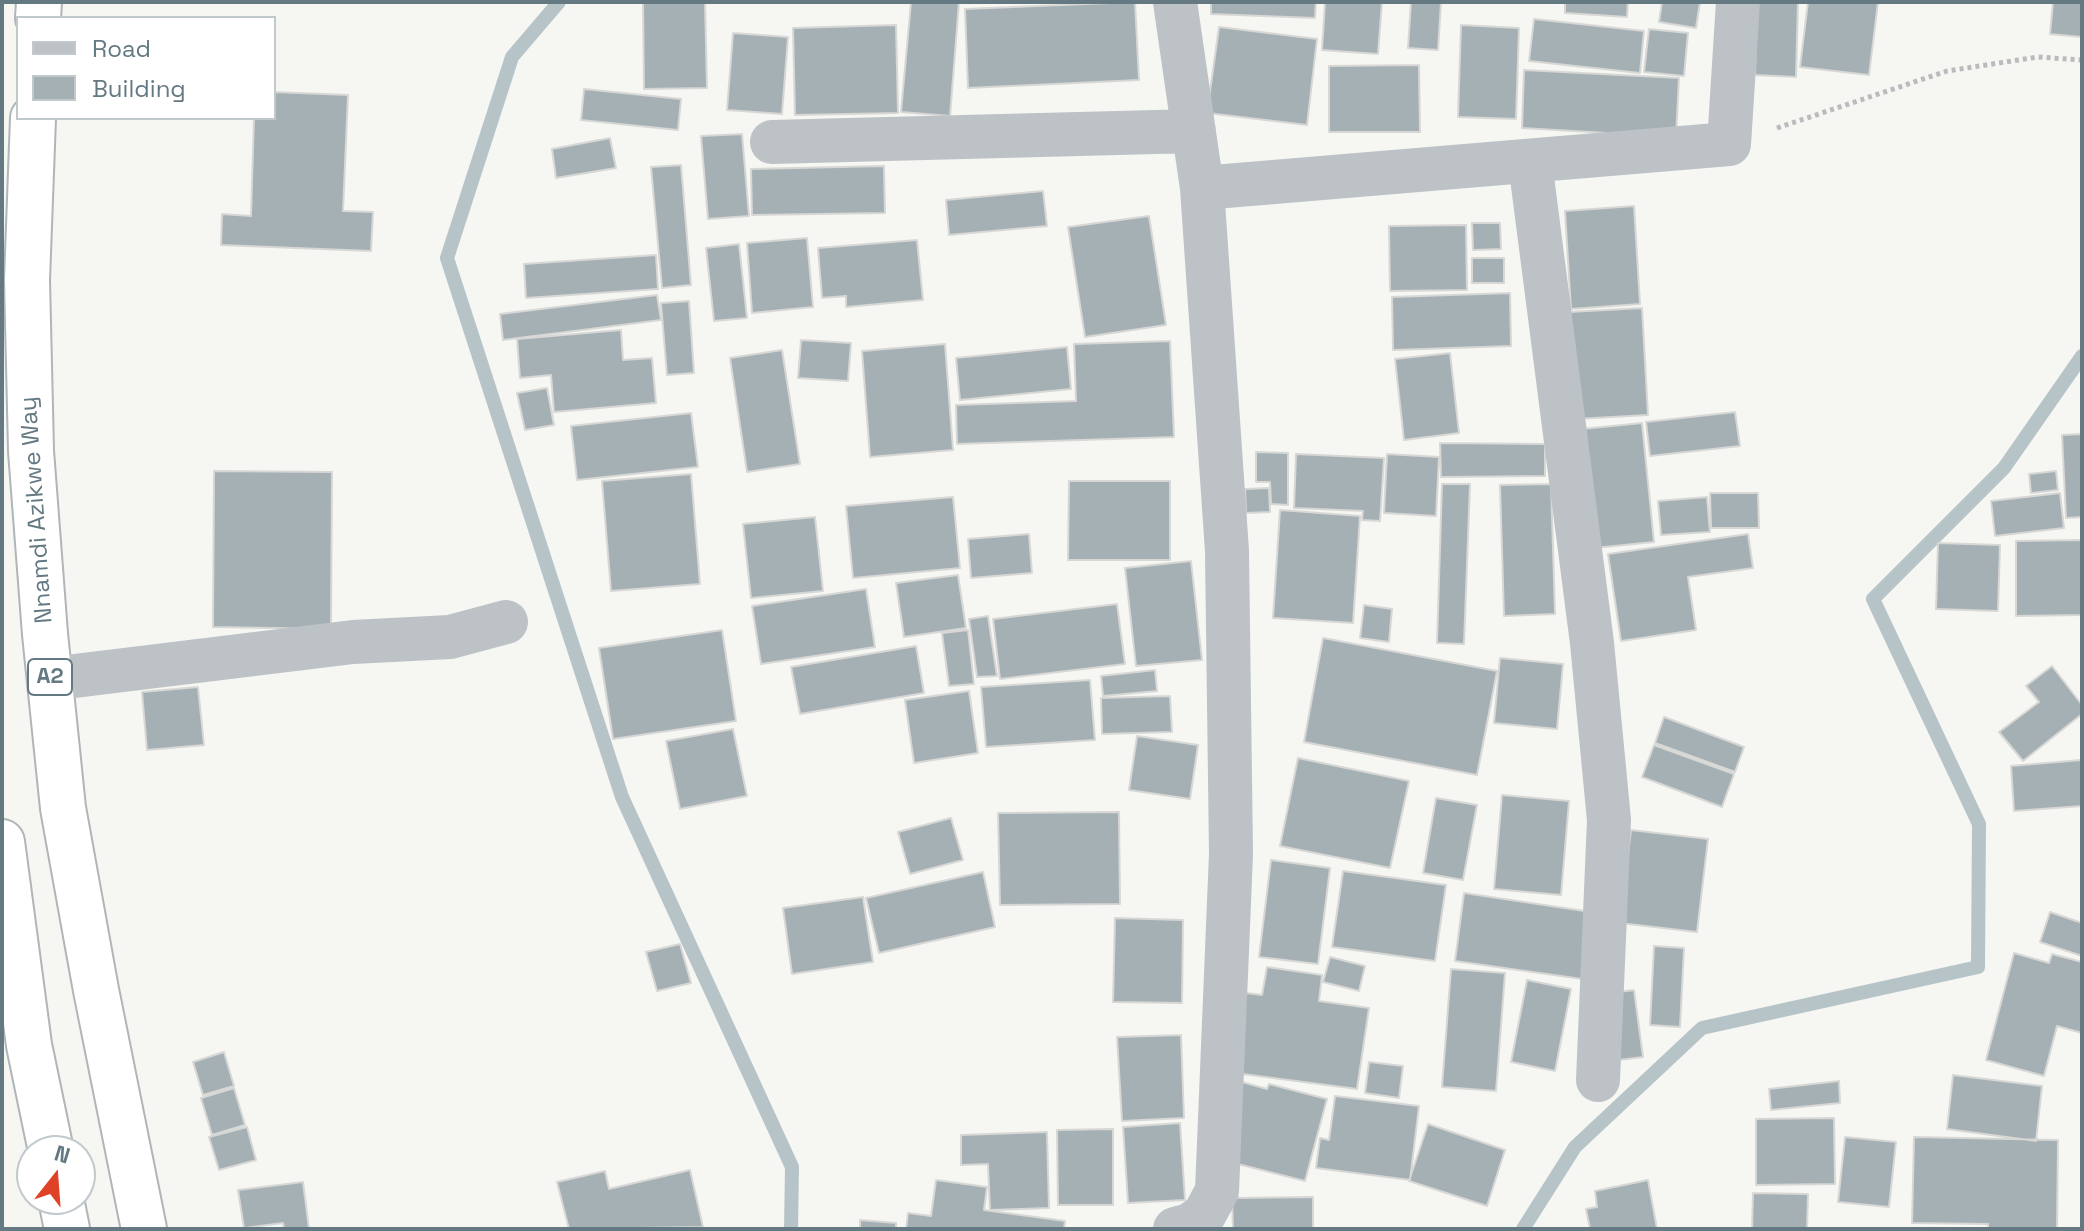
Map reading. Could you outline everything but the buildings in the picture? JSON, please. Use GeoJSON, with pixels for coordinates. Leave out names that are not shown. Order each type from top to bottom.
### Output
{"type":"FeatureCollection","features":[{"type":"Feature","properties":{"kind":"highway","name":"Nnamdi Azikwe Way"},"geometry":{"type":"LineString","coordinates":[[33,120],[27,280],[31,451],[50,679],[63,808],[144,1229]]}},
{"type":"Feature","properties":{"kind":"highway"},"geometry":{"type":"LineString","coordinates":[[2,842],[29,1045],[48,1135]]}},
{"type":"Feature","properties":{"kind":"street"},"geometry":{"type":"LineString","coordinates":[[1175,2],[1202,188],[1227,551],[1231,854],[1217,1191],[1204,1215],[1190,1225],[1175,1229]]}},
{"type":"Feature","properties":{"kind":"street"},"geometry":{"type":"LineString","coordinates":[[1202,188],[1729,144],[1738,2]]}},
{"type":"Feature","properties":{"kind":"street"},"geometry":{"type":"LineString","coordinates":[[772,142],[1194,131]]}},
{"type":"Feature","properties":{"kind":"street"},"geometry":{"type":"LineString","coordinates":[[1530,162],[1592,643],[1609,820],[1598,1080]]}},
{"type":"Feature","properties":{"kind":"street"},"geometry":{"type":"LineString","coordinates":[[50,679],[353,642],[450,637],[506,622]]}},
{"type":"Feature","properties":{"kind":"path"},"geometry":{"type":"LineString","coordinates":[[1729,144],[1947,71],[2038,57],[2082,60]]}},
{"type":"Feature","properties":{"kind":"waterway"},"geometry":{"type":"LineString","coordinates":[[559,2],[512,57],[447,258],[622,797],[792,1167],[791,1229]]}},
{"type":"Feature","properties":{"kind":"waterway"},"geometry":{"type":"LineString","coordinates":[[1523,1229],[1575,1147],[1702,1028],[1978,967],[1979,824],[1873,599],[2004,468],[2082,356]]}}]}
